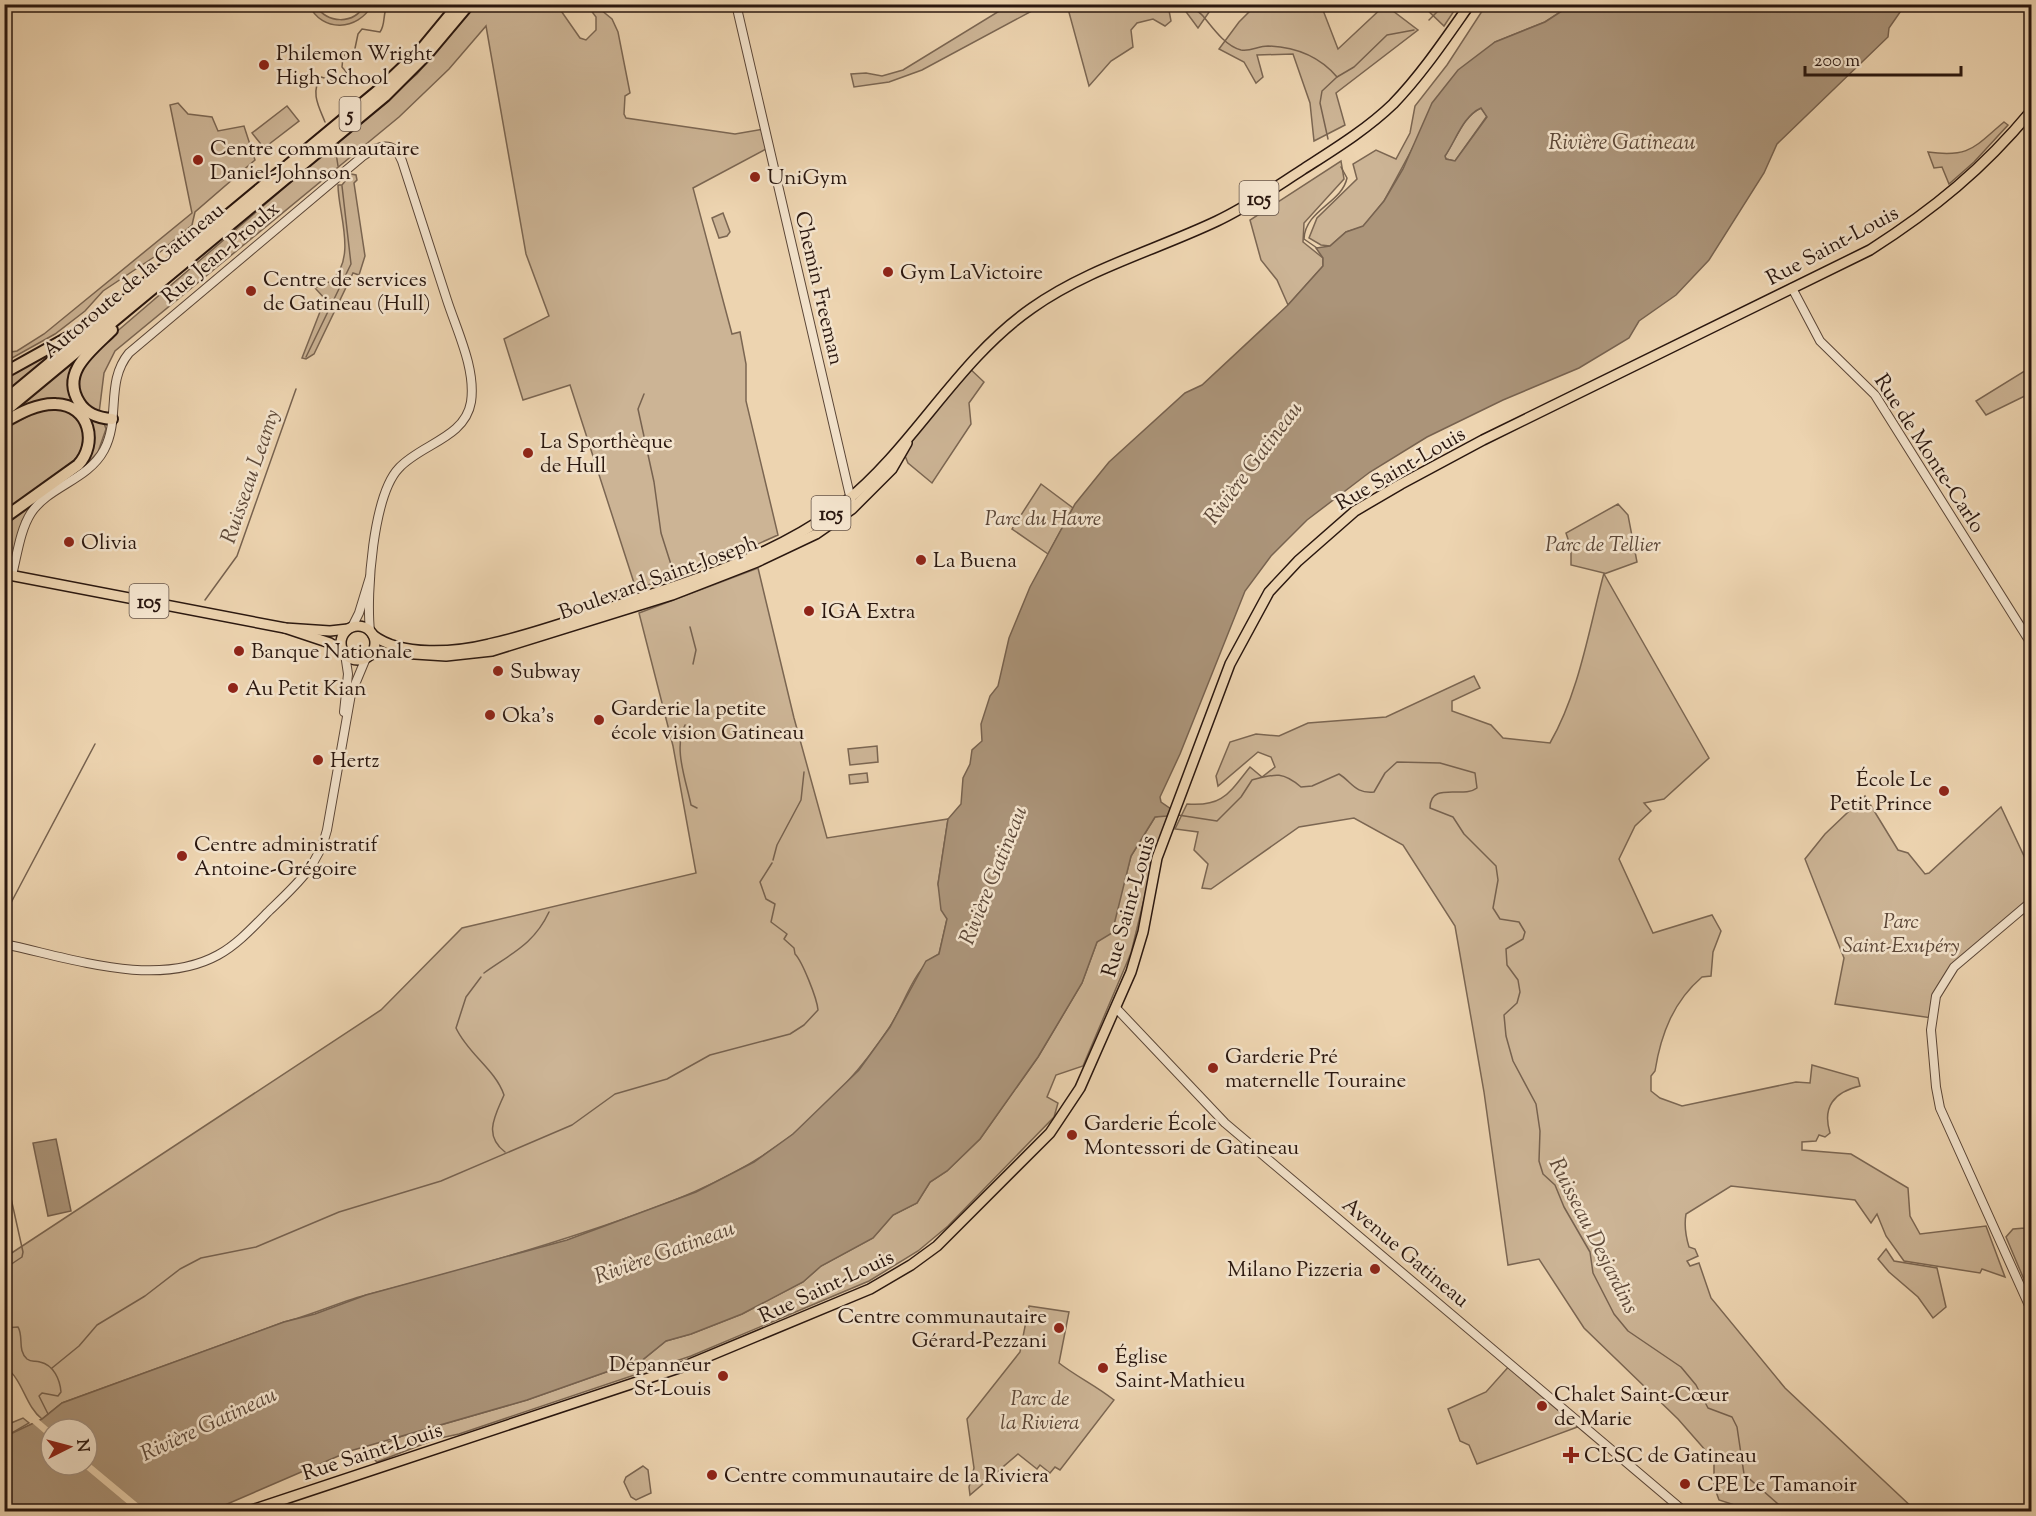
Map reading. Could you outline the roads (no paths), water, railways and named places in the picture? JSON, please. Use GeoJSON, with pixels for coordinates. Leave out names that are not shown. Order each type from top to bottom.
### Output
{"type":"FeatureCollection","features":[{"type":"Feature","properties":{"kind":"highway","name":"Autoroute de la Gatineau"},"geometry":{"type":"LineString","coordinates":[[4,401],[380,89],[421,50],[459,4]]}},
{"type":"Feature","properties":{"kind":"highway","name":"Autoroute de la Gatineau"},"geometry":{"type":"LineString","coordinates":[[4,412],[397,85],[428,54],[469,4]]}},
{"type":"Feature","properties":{"kind":"highway"},"geometry":{"type":"LineString","coordinates":[[112,418],[93,415],[83,408],[74,392],[75,373],[84,358],[152,290]]}},
{"type":"Feature","properties":{"kind":"highway"},"geometry":{"type":"LineString","coordinates":[[4,373],[109,314]]}},
{"type":"Feature","properties":{"kind":"highway"},"geometry":{"type":"LineString","coordinates":[[4,422],[33,408],[61,404],[81,415],[90,438],[88,451],[79,464],[4,518]]}},
{"type":"Feature","properties":{"kind":"main road","name":"Boulevard Saint-Joseph"},"geometry":{"type":"LineString","coordinates":[[371,633],[392,645],[421,649],[490,644],[622,604],[720,569],[812,526],[851,498],[912,433],[981,351],[1032,308],[1080,281],[1240,210],[1366,127],[1407,87],[1470,4]]}},
{"type":"Feature","properties":{"kind":"main road","name":"Rue Saint-Louis"},"geometry":{"type":"LineString","coordinates":[[246,1512],[670,1372],[855,1296],[889,1279],[946,1238],[1050,1133],[1080,1088],[1116,1008],[1137,954],[1155,866],[1226,673],[1245,631],[1269,592],[1315,544],[1355,512],[1483,440],[1870,250],[1916,220],[1976,172],[2031,110]]}},
{"type":"Feature","properties":{"kind":"main road","name":"Boulevard Saint-Joseph"},"geometry":{"type":"LineString","coordinates":[[368,657],[384,652],[427,656],[468,655],[504,648],[672,595],[757,562],[816,534],[852,509],[892,470],[912,433]]}},
{"type":"Feature","properties":{"kind":"main road","name":"105"},"geometry":{"type":"LineString","coordinates":[[8,574],[285,628],[324,641],[353,659],[368,657]]}},
{"type":"Feature","properties":{"kind":"main road","name":"105"},"geometry":{"type":"LineString","coordinates":[[285,628],[294,626],[330,631],[360,626],[371,633]]}},
{"type":"Feature","properties":{"kind":"main road"},"geometry":{"type":"LineString","coordinates":[[344,653],[342,636],[350,628]]}},
{"type":"Feature","properties":{"kind":"main road"},"geometry":{"type":"LineString","coordinates":[[368,657],[375,646],[371,633]]}},
{"type":"Feature","properties":{"kind":"street","name":"Chemin Freeman"},"geometry":{"type":"LineString","coordinates":[[736,4],[852,509]]}},
{"type":"Feature","properties":{"kind":"street","name":"Rue Jean-Proulx"},"geometry":{"type":"LineString","coordinates":[[8,574],[31,513],[46,498],[83,473],[98,459],[108,442],[116,374],[131,350],[368,152],[381,146],[393,148],[402,161],[464,352],[472,391],[468,410],[455,429],[405,462],[390,479],[382,501],[370,576],[371,633]]}},
{"type":"Feature","properties":{"kind":"street","name":"Rue de Monte-Carlo"},"geometry":{"type":"LineString","coordinates":[[1792,288],[1820,340],[1875,395],[2031,645]]}},
{"type":"Feature","properties":{"kind":"street","name":"Rue Jean-Proulx"},"geometry":{"type":"LineString","coordinates":[[350,628],[359,614],[370,576]]}},
{"type":"Feature","properties":{"kind":"street"},"geometry":{"type":"LineString","coordinates":[[344,653],[348,674],[345,725]]}},
{"type":"Feature","properties":{"kind":"street"},"geometry":{"type":"LineString","coordinates":[[4,944],[142,971],[182,968],[227,949],[300,882],[317,859],[327,830],[354,684],[368,657]]}},
{"type":"Feature","properties":{"kind":"street"},"geometry":{"type":"LineString","coordinates":[[2031,901],[1950,973],[1934,1002],[1931,1030],[1940,1108],[2031,1312]]}},
{"type":"Feature","properties":{"kind":"street","name":"Avenue Gatineau"},"geometry":{"type":"LineString","coordinates":[[1116,1008],[1225,1123],[1685,1512]]}},
{"type":"Feature","properties":{"kind":"water","name":"Rivière Gatineau"},"geometry":{"type":"Polygon","coordinates":[[[1571,5],[1905,5],[1889,28],[1888,37],[1777,144],[1764,173],[1709,260],[1676,295],[1639,321],[1629,338],[1579,368],[1503,400],[1427,437],[1370,472],[1307,520],[1271,556],[1245,591],[1180,754],[1160,797],[1161,802],[1171,809],[1167,816],[1155,817],[1131,856],[1112,933],[1097,942],[1082,983],[1038,1057],[980,1139],[947,1171],[930,1182],[917,1203],[893,1215],[873,1238],[821,1266],[803,1282],[742,1314],[666,1341],[635,1366],[609,1371],[527,1400],[350,1451],[211,1511],[5,1511],[4,1437],[39,1420],[39,1477],[99,1477],[99,1417],[44,1417],[62,1403],[284,1322],[315,1314],[366,1295],[567,1240],[696,1192],[754,1162],[793,1134],[859,1070],[890,1027],[926,961],[939,954],[947,919],[941,910],[938,884],[948,819],[961,804],[963,778],[970,764],[972,750],[982,741],[981,724],[990,696],[998,686],[1009,638],[1030,587],[1075,504],[1109,462],[1185,393],[1202,385],[1288,305],[1323,266],[1323,258],[1316,248],[1330,246],[1346,232],[1363,226],[1384,201],[1403,169],[1432,103],[1458,70],[1495,42],[1545,22],[1571,5]],[[1481,108],[1469,117],[1445,156],[1446,159],[1455,161],[1487,117],[1481,108]]]}},
{"type":"Feature","properties":{"kind":"water"},"geometry":{"type":"Polygon","coordinates":[[[56,1139],[71,1211],[48,1216],[33,1143],[56,1139]]]}},
{"type":"Feature","properties":{"kind":"waterway","name":"Ruisseau Leamy"},"geometry":{"type":"LineString","coordinates":[[325,122],[316,94],[321,77],[347,85],[348,75],[342,67],[343,57],[346,53],[354,53],[358,34],[362,29],[380,32],[388,4]]}},
{"type":"Feature","properties":{"kind":"waterway"},"geometry":{"type":"LineString","coordinates":[[1190,4],[1219,36],[1235,48],[1241,50],[1268,46],[1288,48],[1314,58],[1337,77]]}},
{"type":"Feature","properties":{"kind":"waterway"},"geometry":{"type":"LineString","coordinates":[[1429,20],[1445,4]]}},
{"type":"Feature","properties":{"kind":"waterway"},"geometry":{"type":"LineString","coordinates":[[1328,139],[1320,103],[1322,91],[1337,77],[1354,67],[1387,35],[1414,30]]}},
{"type":"Feature","properties":{"kind":"waterway","name":"Ruisseau Leamy"},"geometry":{"type":"LineString","coordinates":[[336,153],[338,166]]}},
{"type":"Feature","properties":{"kind":"waterway"},"geometry":{"type":"LineString","coordinates":[[1317,248],[1304,239],[1306,229],[1310,221],[1344,187],[1347,178],[1341,167]]}},
{"type":"Feature","properties":{"kind":"waterway","name":"Ruisseau Leamy"},"geometry":{"type":"LineString","coordinates":[[306,357],[351,264],[342,186]]}},
{"type":"Feature","properties":{"kind":"waterway","name":"Ruisseau Leamy"},"geometry":{"type":"LineString","coordinates":[[205,600],[237,556],[296,389]]}},
{"type":"Feature","properties":{"kind":"waterway"},"geometry":{"type":"LineString","coordinates":[[644,394],[638,409],[654,482],[661,533],[674,574]]}},
{"type":"Feature","properties":{"kind":"waterway"},"geometry":{"type":"LineString","coordinates":[[690,627],[696,650],[693,664]]}},
{"type":"Feature","properties":{"kind":"waterway"},"geometry":{"type":"LineString","coordinates":[[685,725],[680,754],[691,805],[697,808]]}},
{"type":"Feature","properties":{"kind":"waterway","name":"Ruisseau Leamy"},"geometry":{"type":"LineString","coordinates":[[4,916],[95,744]]}},
{"type":"Feature","properties":{"kind":"waterway","name":"Ruisseau Desjardins"},"geometry":{"type":"LineString","coordinates":[[1178,815],[1217,821],[1241,797],[1252,780],[1273,775],[1289,778],[1301,787],[1312,786],[1339,774],[1358,789],[1374,792],[1385,773],[1397,762],[1440,763],[1475,773],[1477,788],[1471,791],[1435,795],[1431,800],[1430,808],[1453,817],[1464,834],[1496,866],[1498,880],[1493,908],[1500,919],[1519,922],[1525,932],[1523,939],[1506,949],[1507,965],[1518,980],[1520,992],[1517,1003],[1504,1015],[1506,1036],[1513,1061],[1536,1104],[1540,1131],[1539,1161],[1543,1174],[1555,1185],[1564,1207],[1590,1252],[1593,1273],[1614,1314],[1628,1331],[1681,1367],[1696,1385],[1708,1408],[1732,1417],[1737,1427],[1744,1474],[1787,1512]]}},
{"type":"Feature","properties":{"kind":"waterway"},"geometry":{"type":"LineString","coordinates":[[773,860],[777,845],[801,800],[804,772]]}},
{"type":"Feature","properties":{"kind":"waterway"},"geometry":{"type":"LineString","coordinates":[[52,1368],[79,1346],[97,1325],[145,1296],[180,1269],[201,1258],[256,1247],[339,1212],[441,1181],[572,1125],[615,1094],[667,1079],[710,1055],[790,1034],[804,1025],[818,1010],[817,1004],[794,948],[784,939],[787,934],[771,922],[775,904],[766,899],[760,882],[772,863]]}},
{"type":"Feature","properties":{"kind":"waterway"},"geometry":{"type":"LineString","coordinates":[[484,973],[529,940],[549,912]]}},
{"type":"Feature","properties":{"kind":"waterway"},"geometry":{"type":"LineString","coordinates":[[481,977],[466,997],[456,1028],[467,1046],[494,1077],[504,1095],[495,1118],[493,1132],[498,1146],[505,1152]]}},
{"type":"Feature","properties":{"kind":"waterway","name":"Ruisseau Leamy"},"geometry":{"type":"LineString","coordinates":[[4,1167],[23,1252],[22,1257],[4,1269]]}},
{"type":"Feature","properties":{"kind":"waterway","name":"Ruisseau Leamy"},"geometry":{"type":"LineString","coordinates":[[4,1328],[18,1327],[22,1352],[27,1359],[49,1366],[55,1374],[61,1392],[58,1396],[42,1393],[39,1396],[48,1414]]}},
{"type":"Feature","properties":{"kind":"place","name":"Philemon Wright High School"},"geometry":{"type":"Point","coordinates":[264,65]}},
{"type":"Feature","properties":{"kind":"place","name":"Centre communautaire Daniel-Johnson"},"geometry":{"type":"Point","coordinates":[198,160]}},
{"type":"Feature","properties":{"kind":"place","name":"UniGym"},"geometry":{"type":"Point","coordinates":[755,177]}},
{"type":"Feature","properties":{"kind":"place","name":"Gym LaVictoire"},"geometry":{"type":"Point","coordinates":[888,272]}},
{"type":"Feature","properties":{"kind":"place","name":"Centre de services de Gatineau (Hull)"},"geometry":{"type":"Point","coordinates":[251,291]}},
{"type":"Feature","properties":{"kind":"place","name":"La Sporthèque de Hull"},"geometry":{"type":"Point","coordinates":[528,453]}},
{"type":"Feature","properties":{"kind":"place","name":"Olivia"},"geometry":{"type":"Point","coordinates":[69,542]}},
{"type":"Feature","properties":{"kind":"place","name":"La Buena"},"geometry":{"type":"Point","coordinates":[921,560]}},
{"type":"Feature","properties":{"kind":"place","name":"IGA Extra"},"geometry":{"type":"Point","coordinates":[809,611]}},
{"type":"Feature","properties":{"kind":"place","name":"Banque Nationale"},"geometry":{"type":"Point","coordinates":[239,651]}},
{"type":"Feature","properties":{"kind":"place","name":"Subway"},"geometry":{"type":"Point","coordinates":[498,671]}},
{"type":"Feature","properties":{"kind":"place","name":"Au Petit Kian"},"geometry":{"type":"Point","coordinates":[233,688]}},
{"type":"Feature","properties":{"kind":"place","name":"Oka's"},"geometry":{"type":"Point","coordinates":[490,715]}},
{"type":"Feature","properties":{"kind":"place","name":"Garderie la petite école vision Gatineau"},"geometry":{"type":"Point","coordinates":[599,720]}},
{"type":"Feature","properties":{"kind":"place","name":"Hertz"},"geometry":{"type":"Point","coordinates":[318,760]}},
{"type":"Feature","properties":{"kind":"place","name":"École Le Petit Prince"},"geometry":{"type":"Point","coordinates":[1944,791]}},
{"type":"Feature","properties":{"kind":"place","name":"Centre administratif Antoine-Grégoire"},"geometry":{"type":"Point","coordinates":[182,856]}},
{"type":"Feature","properties":{"kind":"place","name":"Garderie Pré maternelle Touraine"},"geometry":{"type":"Point","coordinates":[1213,1068]}},
{"type":"Feature","properties":{"kind":"place","name":"Garderie École Montessori de Gatineau"},"geometry":{"type":"Point","coordinates":[1072,1135]}},
{"type":"Feature","properties":{"kind":"place","name":"Milano Pizzeria"},"geometry":{"type":"Point","coordinates":[1375,1269]}},
{"type":"Feature","properties":{"kind":"place","name":"Centre communautaire Gérard-Pezzani"},"geometry":{"type":"Point","coordinates":[1059,1328]}},
{"type":"Feature","properties":{"kind":"place","name":"Église Saint-Mathieu"},"geometry":{"type":"Point","coordinates":[1103,1368]}},
{"type":"Feature","properties":{"kind":"place","name":"Dépanneur St-Louis"},"geometry":{"type":"Point","coordinates":[723,1376]}},
{"type":"Feature","properties":{"kind":"place","name":"Chalet Saint-Cœur de Marie"},"geometry":{"type":"Point","coordinates":[1542,1406]}},
{"type":"Feature","properties":{"kind":"place","name":"CLSC de Gatineau"},"geometry":{"type":"Point","coordinates":[1571,1455]}},
{"type":"Feature","properties":{"kind":"place","name":"Centre communautaire de la Riviera"},"geometry":{"type":"Point","coordinates":[712,1475]}},
{"type":"Feature","properties":{"kind":"place","name":"CPE Le Tamanoir"},"geometry":{"type":"Point","coordinates":[1685,1484]}},
{"type":"Feature","properties":{"kind":"park label","name":"Parc du Havre"},"geometry":{"type":"Point","coordinates":[1043,518]}},
{"type":"Feature","properties":{"kind":"park label","name":"Parc de Tellier"},"geometry":{"type":"Point","coordinates":[1603,544]}},
{"type":"Feature","properties":{"kind":"park label","name":"Parc Saint-Exupéry"},"geometry":{"type":"Point","coordinates":[1901,933]}},
{"type":"Feature","properties":{"kind":"park label","name":"Parc de la Riviera"},"geometry":{"type":"Point","coordinates":[1040,1410]}}]}
